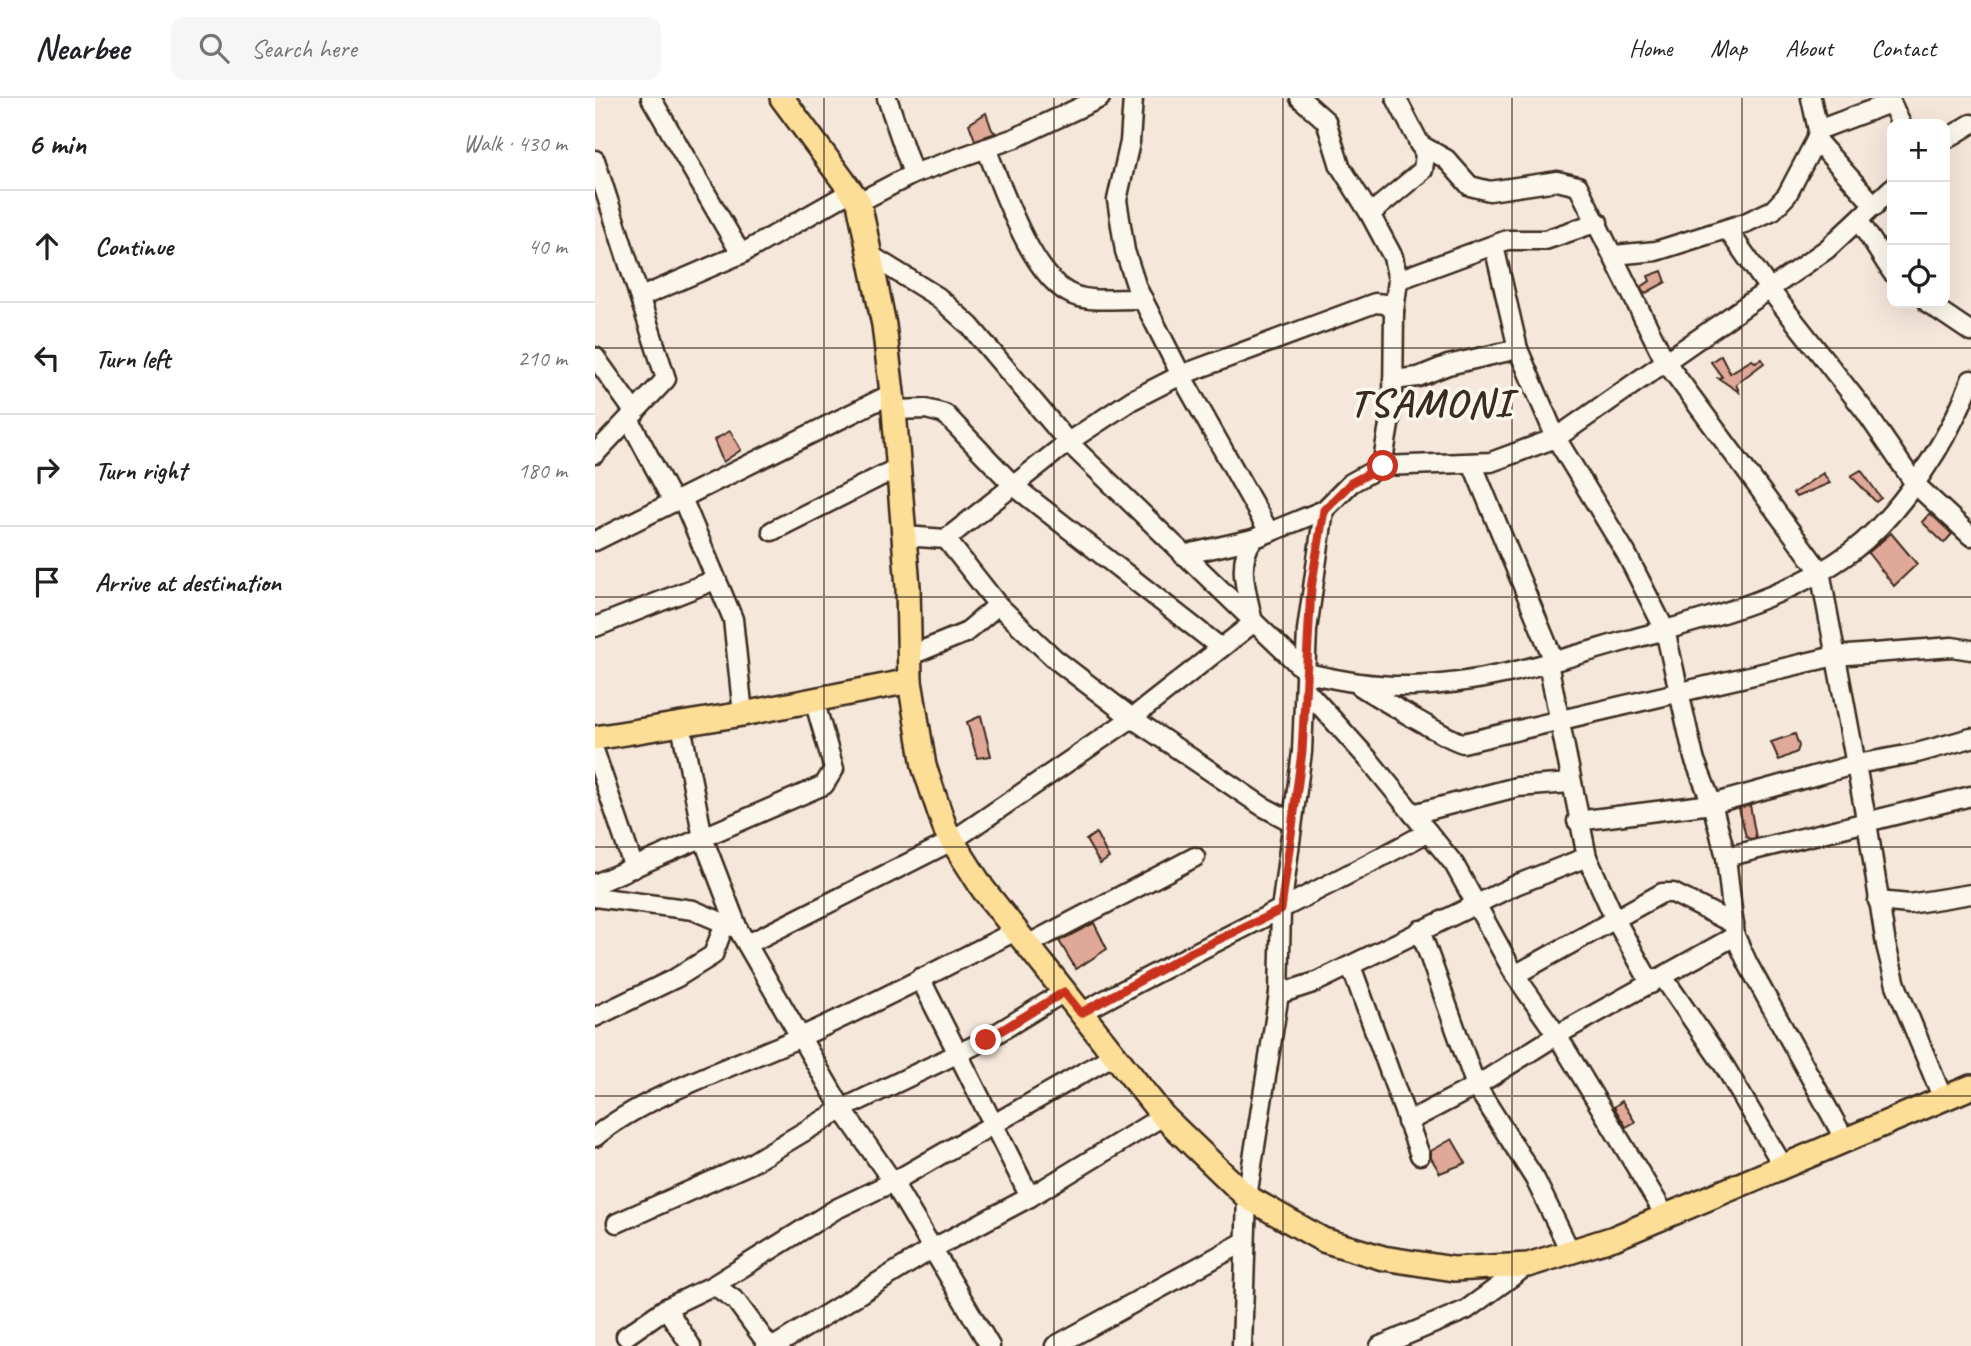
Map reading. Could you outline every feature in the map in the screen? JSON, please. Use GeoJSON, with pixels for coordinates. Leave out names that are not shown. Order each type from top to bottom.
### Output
{"type":"FeatureCollection","features":[{"type":"Feature","properties":{"kind":"main road"},"geometry":{"type":"LineString","coordinates":[[782,98],[856,196],[870,255],[884,325],[899,467],[910,681],[924,766],[946,831],[983,889],[1163,1116],[1247,1197],[1323,1240],[1383,1258],[1454,1269],[1528,1265],[1614,1238],[1943,1099],[1969,1093]]}},
{"type":"Feature","properties":{"kind":"main road"},"geometry":{"type":"LineString","coordinates":[[595,738],[743,714],[910,681]]}},
{"type":"Feature","properties":{"kind":"street"},"geometry":{"type":"LineString","coordinates":[[651,98],[741,254]]}},
{"type":"Feature","properties":{"kind":"street"},"geometry":{"type":"LineString","coordinates":[[887,98],[913,174]]}},
{"type":"Feature","properties":{"kind":"street"},"geometry":{"type":"LineString","coordinates":[[641,297],[741,254],[856,196],[986,148],[1100,98]]}},
{"type":"Feature","properties":{"kind":"street"},"geometry":{"type":"LineString","coordinates":[[1133,98],[1130,142],[1117,200],[1125,251],[1143,299],[1260,535]]}},
{"type":"Feature","properties":{"kind":"street"},"geometry":{"type":"LineString","coordinates":[[1300,98],[1326,121],[1340,166],[1393,257],[1398,280],[1394,311],[1393,401],[1383,466]]}},
{"type":"Feature","properties":{"kind":"street"},"geometry":{"type":"LineString","coordinates":[[1370,214],[1423,170],[1425,154],[1396,98]]}},
{"type":"Feature","properties":{"kind":"street"},"geometry":{"type":"LineString","coordinates":[[1811,98],[1817,135],[1874,206]]}},
{"type":"Feature","properties":{"kind":"street"},"geometry":{"type":"LineString","coordinates":[[1614,255],[1656,251],[1727,229],[1773,210],[1787,195],[1817,135],[1890,100],[1899,119]]}},
{"type":"Feature","properties":{"kind":"street"},"geometry":{"type":"LineString","coordinates":[[1950,137],[1971,124]]}},
{"type":"Feature","properties":{"kind":"street"},"geometry":{"type":"LineString","coordinates":[[1419,144],[1445,159],[1470,186],[1490,191],[1557,181],[1578,186],[1665,361],[1820,570],[1857,764],[1878,901],[1896,985],[1943,1099]]}},
{"type":"Feature","properties":{"kind":"street"},"geometry":{"type":"LineString","coordinates":[[986,148],[1036,259],[1050,278],[1069,294],[1081,298],[1143,299]]}},
{"type":"Feature","properties":{"kind":"street"},"geometry":{"type":"LineString","coordinates":[[595,160],[601,199],[641,297],[666,379],[595,454]]}},
{"type":"Feature","properties":{"kind":"street"},"geometry":{"type":"LineString","coordinates":[[1184,555],[1260,535],[1324,510],[1351,483],[1383,466],[1491,462],[1556,438],[1770,290],[1859,222],[1887,193]]}},
{"type":"Feature","properties":{"kind":"street"},"geometry":{"type":"LineString","coordinates":[[1398,280],[1507,240],[1545,240],[1598,222]]}},
{"type":"Feature","properties":{"kind":"street"},"geometry":{"type":"LineString","coordinates":[[1859,222],[1887,264]]}},
{"type":"Feature","properties":{"kind":"street"},"geometry":{"type":"LineString","coordinates":[[1727,229],[1770,290],[1865,411],[1915,484],[1971,536]]}},
{"type":"Feature","properties":{"kind":"street"},"geometry":{"type":"LineString","coordinates":[[1494,246],[1518,349],[1556,438],[1626,553],[1665,630],[1694,758],[1712,804],[1726,857],[1734,930],[1845,1140]]}},
{"type":"Feature","properties":{"kind":"street"},"geometry":{"type":"LineString","coordinates":[[870,255],[938,297],[970,326],[1068,442],[1252,623],[1306,681],[1454,864],[1515,975],[1557,1035],[1665,1215]]}},
{"type":"Feature","properties":{"kind":"street"},"geometry":{"type":"LineString","coordinates":[[904,536],[946,539],[1068,442],[1132,400],[1181,375],[1375,303],[1386,304],[1394,311]]}},
{"type":"Feature","properties":{"kind":"street"},"geometry":{"type":"LineString","coordinates":[[1935,308],[1971,331]]}},
{"type":"Feature","properties":{"kind":"street"},"geometry":{"type":"LineString","coordinates":[[1393,380],[1418,377],[1448,365],[1518,349]]}},
{"type":"Feature","properties":{"kind":"street"},"geometry":{"type":"LineString","coordinates":[[595,357],[632,416],[677,500],[735,628],[743,714]]}},
{"type":"Feature","properties":{"kind":"street"},"geometry":{"type":"LineString","coordinates":[[1306,681],[1412,686],[1475,681],[1665,630],[1774,594],[1851,551],[1905,499],[1964,399],[1971,380]]}},
{"type":"Feature","properties":{"kind":"street"},"geometry":{"type":"LineString","coordinates":[[595,541],[677,500],[892,402],[945,414],[1014,486],[1221,648]]}},
{"type":"Feature","properties":{"kind":"street"},"geometry":{"type":"LineString","coordinates":[[1472,464],[1551,662],[1577,821],[1587,857],[1615,919],[1657,981],[1725,1067],[1783,1166]]}},
{"type":"Feature","properties":{"kind":"street"},"geometry":{"type":"LineString","coordinates":[[772,531],[899,467]]}},
{"type":"Feature","properties":{"kind":"street"},"geometry":{"type":"LineString","coordinates":[[1242,1346],[1247,1197],[1279,994],[1281,910],[1302,752],[1311,588],[1324,510]]}},
{"type":"Feature","properties":{"kind":"street"},"geometry":{"type":"LineString","coordinates":[[1252,623],[1242,564],[1246,549],[1260,535]]}},
{"type":"Feature","properties":{"kind":"street"},"geometry":{"type":"LineString","coordinates":[[946,539],[998,606],[1055,659],[1132,718],[1262,806],[1292,822]]}},
{"type":"Feature","properties":{"kind":"street"},"geometry":{"type":"LineString","coordinates":[[595,627],[715,580]]}},
{"type":"Feature","properties":{"kind":"street"},"geometry":{"type":"LineString","coordinates":[[909,656],[965,633],[998,606]]}},
{"type":"Feature","properties":{"kind":"street"},"geometry":{"type":"LineString","coordinates":[[595,1017],[676,978],[713,955],[737,932],[952,841],[1132,718],[1252,623]]}},
{"type":"Feature","properties":{"kind":"street"},"geometry":{"type":"LineString","coordinates":[[1357,684],[1458,743],[1835,656],[1952,647],[1971,650]]}},
{"type":"Feature","properties":{"kind":"street"},"geometry":{"type":"LineString","coordinates":[[595,884],[812,791],[832,776],[834,769],[814,700]]}},
{"type":"Feature","properties":{"kind":"street"},"geometry":{"type":"LineString","coordinates":[[681,725],[703,838],[737,932],[842,1109],[893,1182],[990,1346]]}},
{"type":"Feature","properties":{"kind":"street"},"geometry":{"type":"LineString","coordinates":[[1577,821],[1712,804],[1857,764],[1917,753],[1971,738]]}},
{"type":"Feature","properties":{"kind":"street"},"geometry":{"type":"LineString","coordinates":[[595,753],[634,867]]}},
{"type":"Feature","properties":{"kind":"street"},"geometry":{"type":"LineString","coordinates":[[1413,814],[1517,787],[1570,783]]}},
{"type":"Feature","properties":{"kind":"street"},"geometry":{"type":"LineString","coordinates":[[1726,857],[1971,796]]}},
{"type":"Feature","properties":{"kind":"street"},"geometry":{"type":"LineString","coordinates":[[1081,1013],[1192,952],[1281,910],[1428,832]]}},
{"type":"Feature","properties":{"kind":"street"},"geometry":{"type":"LineString","coordinates":[[595,1137],[608,1126],[670,1094],[799,1038],[920,978],[1021,938],[1195,857]]}},
{"type":"Feature","properties":{"kind":"street"},"geometry":{"type":"LineString","coordinates":[[1279,994],[1350,966],[1476,904],[1587,857]]}},
{"type":"Feature","properties":{"kind":"street"},"geometry":{"type":"LineString","coordinates":[[1515,975],[1662,892],[1673,893],[1734,930]]}},
{"type":"Feature","properties":{"kind":"street"},"geometry":{"type":"LineString","coordinates":[[1878,901],[1909,904],[1971,894]]}},
{"type":"Feature","properties":{"kind":"street"},"geometry":{"type":"LineString","coordinates":[[595,897],[693,910],[737,932]]}},
{"type":"Feature","properties":{"kind":"street"},"geometry":{"type":"LineString","coordinates":[[1420,930],[1476,1086],[1535,1179],[1570,1251]]}},
{"type":"Feature","properties":{"kind":"street"},"geometry":{"type":"LineString","coordinates":[[1406,1122],[1476,1086],[1557,1035],[1657,981],[1734,930]]}},
{"type":"Feature","properties":{"kind":"street"},"geometry":{"type":"LineString","coordinates":[[1350,966],[1420,1155]]}},
{"type":"Feature","properties":{"kind":"street"},"geometry":{"type":"LineString","coordinates":[[920,978],[1030,1196]]}},
{"type":"Feature","properties":{"kind":"street"},"geometry":{"type":"LineString","coordinates":[[617,1223],[750,1164],[842,1109],[986,1040],[1064,992]]}},
{"type":"Feature","properties":{"kind":"street"},"geometry":{"type":"LineString","coordinates":[[626,1335],[666,1308],[713,1285],[836,1209],[893,1182],[1114,1055]]}},
{"type":"Feature","properties":{"kind":"street"},"geometry":{"type":"LineString","coordinates":[[775,1346],[932,1249],[1030,1196],[1163,1116]]}},
{"type":"Feature","properties":{"kind":"street"},"geometry":{"type":"LineString","coordinates":[[1055,1346],[1244,1242]]}},
{"type":"Feature","properties":{"kind":"street"},"geometry":{"type":"LineString","coordinates":[[1380,1346],[1467,1310],[1528,1265]]}},
{"type":"Feature","properties":{"kind":"street"},"geometry":{"type":"LineString","coordinates":[[713,1285],[736,1301],[769,1346]]}},
{"type":"Feature","properties":{"kind":"street"},"geometry":{"type":"LineString","coordinates":[[666,1308],[691,1346]]}},
{"type":"Feature","properties":{"kind":"building"},"geometry":{"type":"Polygon","coordinates":[[[986,113],[992,130],[996,133],[975,140],[969,124],[986,113]]]}},
{"type":"Feature","properties":{"kind":"building"},"geometry":{"type":"Polygon","coordinates":[[[1662,271],[1666,282],[1644,294],[1641,287],[1650,281],[1648,276],[1662,271]]]}},
{"type":"Feature","properties":{"kind":"building"},"geometry":{"type":"Polygon","coordinates":[[[1721,355],[1730,373],[1752,360],[1755,362],[1762,359],[1764,363],[1736,384],[1739,392],[1718,378],[1722,377],[1711,362],[1721,355]]]}},
{"type":"Feature","properties":{"kind":"building"},"geometry":{"type":"Polygon","coordinates":[[[730,431],[741,450],[723,462],[714,440],[730,431]]]}},
{"type":"Feature","properties":{"kind":"building"},"geometry":{"type":"Polygon","coordinates":[[[1861,470],[1881,498],[1876,502],[1851,476],[1861,470]]]}},
{"type":"Feature","properties":{"kind":"building"},"geometry":{"type":"Polygon","coordinates":[[[1823,473],[1830,483],[1796,497],[1793,493],[1823,473]]]}},
{"type":"Feature","properties":{"kind":"building"},"geometry":{"type":"Polygon","coordinates":[[[1930,513],[1952,534],[1944,543],[1922,522],[1930,513]]]}},
{"type":"Feature","properties":{"kind":"building"},"geometry":{"type":"Polygon","coordinates":[[[1891,533],[1917,564],[1894,586],[1868,553],[1891,533]]]}},
{"type":"Feature","properties":{"kind":"building"},"geometry":{"type":"Polygon","coordinates":[[[981,716],[991,756],[977,758],[967,722],[981,716]]]}},
{"type":"Feature","properties":{"kind":"building"},"geometry":{"type":"Polygon","coordinates":[[[1795,734],[1799,746],[1797,752],[1779,760],[1771,742],[1795,734]]]}},
{"type":"Feature","properties":{"kind":"building"},"geometry":{"type":"Polygon","coordinates":[[[1750,805],[1756,838],[1750,839],[1746,837],[1739,808],[1750,805]]]}},
{"type":"Feature","properties":{"kind":"building"},"geometry":{"type":"Polygon","coordinates":[[[1096,833],[1109,858],[1100,864],[1086,840],[1096,833]]]}},
{"type":"Feature","properties":{"kind":"building"},"geometry":{"type":"Polygon","coordinates":[[[1094,923],[1107,949],[1076,969],[1059,941],[1094,923]]]}},
{"type":"Feature","properties":{"kind":"building"},"geometry":{"type":"Polygon","coordinates":[[[1622,1101],[1635,1122],[1626,1127],[1614,1107],[1622,1101]]]}},
{"type":"Feature","properties":{"kind":"building"},"geometry":{"type":"Polygon","coordinates":[[[1452,1139],[1466,1163],[1440,1173],[1431,1158],[1431,1151],[1452,1139]]]}},
{"type":"Feature","properties":{"kind":"district","name":"TSAMONI"},"geometry":{"type":"Point","coordinates":[1431,402]}},
{"type":"Feature","properties":{"kind":"route"},"geometry":{"type":"LineString","coordinates":[[986,1040],[1064,992],[1081,1013],[1192,952],[1281,910],[1302,752],[1307,630],[1319,531],[1324,510],[1337,495],[1351,483],[1383,466]]}}]}
